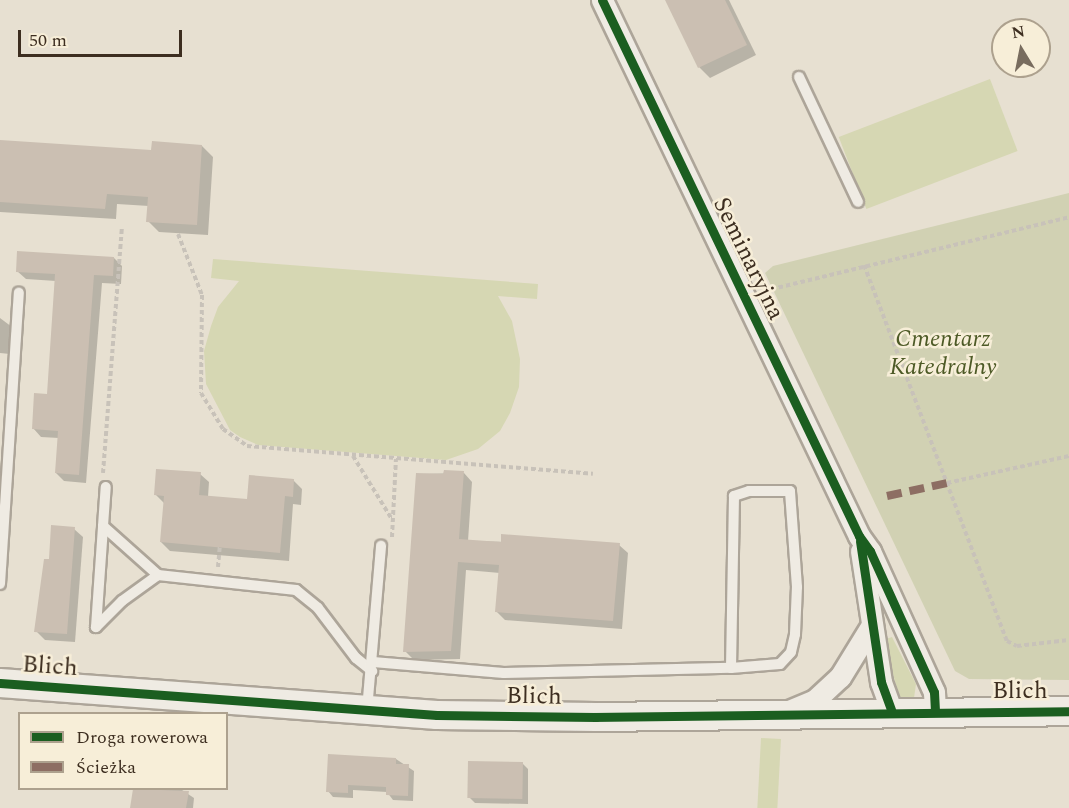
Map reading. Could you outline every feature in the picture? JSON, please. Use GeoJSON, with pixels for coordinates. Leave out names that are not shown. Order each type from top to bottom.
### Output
{"type":"FeatureCollection","features":[{"type":"Feature","properties":{"kind":"street","name":"Seminaryjna"},"geometry":{"type":"LineString","coordinates":[[602,0],[859,536],[870,551],[934,692],[935,712]]}},
{"type":"Feature","properties":{"kind":"street","name":"Seminaryjna"},"geometry":{"type":"LineString","coordinates":[[859,536],[881,682],[892,713]]}},
{"type":"Feature","properties":{"kind":"street"},"geometry":{"type":"LineString","coordinates":[[780,715],[815,700],[840,677],[872,626]]}},
{"type":"Feature","properties":{"kind":"street","name":"Blich"},"geometry":{"type":"LineString","coordinates":[[0,682],[367,710],[524,717],[1069,711]]}},
{"type":"Feature","properties":{"kind":"lane"},"geometry":{"type":"LineString","coordinates":[[799,77],[858,202]]}},
{"type":"Feature","properties":{"kind":"lane"},"geometry":{"type":"LineString","coordinates":[[0,584],[20,293]]}},
{"type":"Feature","properties":{"kind":"lane"},"geometry":{"type":"LineString","coordinates":[[0,379],[13,380]]}},
{"type":"Feature","properties":{"kind":"lane"},"geometry":{"type":"LineString","coordinates":[[106,487],[96,627],[122,601],[158,575]]}},
{"type":"Feature","properties":{"kind":"lane"},"geometry":{"type":"LineString","coordinates":[[103,526],[158,575],[217,579],[296,590],[318,608],[356,658],[373,667],[504,673],[731,668],[780,664],[791,651],[797,587],[790,490],[749,491],[734,496],[731,668]]}},
{"type":"Feature","properties":{"kind":"lane"},"geometry":{"type":"LineString","coordinates":[[367,710],[373,667],[381,546]]}},
{"type":"Feature","properties":{"kind":"path"},"geometry":{"type":"LineString","coordinates":[[772,287],[1069,217]]}},
{"type":"Feature","properties":{"kind":"path"},"geometry":{"type":"LineString","coordinates":[[106,487],[102,478],[122,228]]}},
{"type":"Feature","properties":{"kind":"path"},"geometry":{"type":"LineString","coordinates":[[178,234],[202,295],[201,393],[223,429],[247,446],[593,474]]}},
{"type":"Feature","properties":{"kind":"path"},"geometry":{"type":"LineString","coordinates":[[864,265],[1006,642],[1017,646],[1069,640]]}},
{"type":"Feature","properties":{"kind":"path"},"geometry":{"type":"LineString","coordinates":[[353,456],[393,522]]}},
{"type":"Feature","properties":{"kind":"path"},"geometry":{"type":"LineString","coordinates":[[947,483],[1069,456]]}},
{"type":"Feature","properties":{"kind":"path"},"geometry":{"type":"LineString","coordinates":[[381,546],[392,539],[396,459]]}},
{"type":"Feature","properties":{"kind":"path"},"geometry":{"type":"LineString","coordinates":[[217,579],[220,545]]}},
{"type":"Feature","properties":{"kind":"green space"},"geometry":{"type":"Polygon","coordinates":[[[990,79],[1018,151],[866,209],[839,137],[990,79]]]}},
{"type":"Feature","properties":{"kind":"green space","name":"Cmentarz Katedralny"},"geometry":{"type":"Polygon","coordinates":[[[1069,193],[1069,680],[969,679],[955,671],[765,273],[773,266],[1069,193]]]}},
{"type":"Feature","properties":{"kind":"green space"},"geometry":{"type":"Polygon","coordinates":[[[213,259],[538,284],[537,299],[498,296],[512,321],[520,359],[519,387],[510,413],[500,431],[478,449],[446,460],[258,445],[240,437],[230,430],[206,384],[204,351],[211,326],[218,307],[239,281],[211,278],[213,259]]]}},
{"type":"Feature","properties":{"kind":"green space"},"geometry":{"type":"Polygon","coordinates":[[[892,637],[916,684],[914,698],[908,700],[899,696],[893,674],[886,639],[892,637]]]}},
{"type":"Feature","properties":{"kind":"green space"},"geometry":{"type":"Polygon","coordinates":[[[761,738],[781,739],[777,808],[757,808],[761,738]]]}},
{"type":"Feature","properties":{"kind":"building"},"geometry":{"type":"Polygon","coordinates":[[[665,0],[725,0],[747,45],[698,68],[665,0]]]}},
{"type":"Feature","properties":{"kind":"building"},"geometry":{"type":"Polygon","coordinates":[[[0,140],[151,150],[152,141],[202,145],[197,225],[146,222],[148,197],[107,194],[105,209],[0,202],[0,140]]]}},
{"type":"Feature","properties":{"kind":"building"},"geometry":{"type":"Polygon","coordinates":[[[17,251],[114,257],[113,276],[94,275],[79,475],[55,473],[58,431],[32,429],[34,393],[47,394],[55,274],[16,272],[17,251]]]}},
{"type":"Feature","properties":{"kind":"building"},"geometry":{"type":"Polygon","coordinates":[[[156,469],[201,472],[199,495],[247,499],[249,475],[294,479],[293,497],[285,496],[280,553],[160,542],[164,496],[154,495],[156,469]]]}},
{"type":"Feature","properties":{"kind":"building"},"geometry":{"type":"Polygon","coordinates":[[[444,470],[464,471],[459,539],[501,542],[501,534],[620,543],[613,621],[495,612],[499,565],[458,562],[451,651],[403,652],[416,473],[443,474],[444,470]]]}},
{"type":"Feature","properties":{"kind":"building"},"geometry":{"type":"Polygon","coordinates":[[[51,525],[75,527],[67,634],[34,632],[44,559],[49,559],[51,525]]]}},
{"type":"Feature","properties":{"kind":"building"},"geometry":{"type":"Polygon","coordinates":[[[328,754],[396,758],[396,764],[409,764],[408,796],[386,795],[386,787],[348,785],[348,793],[326,792],[328,754]]]}},
{"type":"Feature","properties":{"kind":"building"},"geometry":{"type":"Polygon","coordinates":[[[468,761],[523,762],[522,799],[467,798],[468,761]]]}},
{"type":"Feature","properties":{"kind":"building"},"geometry":{"type":"Polygon","coordinates":[[[133,790],[189,791],[186,808],[130,808],[133,790]]]}},
{"type":"Feature","properties":{"kind":"marked path"},"geometry":{"type":"LineString","coordinates":[[887,496],[947,483]]}},
{"type":"Feature","properties":{"kind":"cycle path"},"geometry":{"type":"LineString","coordinates":[[602,0],[859,536],[870,551],[934,692],[935,712]]}},
{"type":"Feature","properties":{"kind":"cycle path"},"geometry":{"type":"LineString","coordinates":[[860,541],[881,682],[892,713]]}},
{"type":"Feature","properties":{"kind":"cycle path"},"geometry":{"type":"LineString","coordinates":[[0,683],[437,715],[596,717],[1069,711]]}}]}
